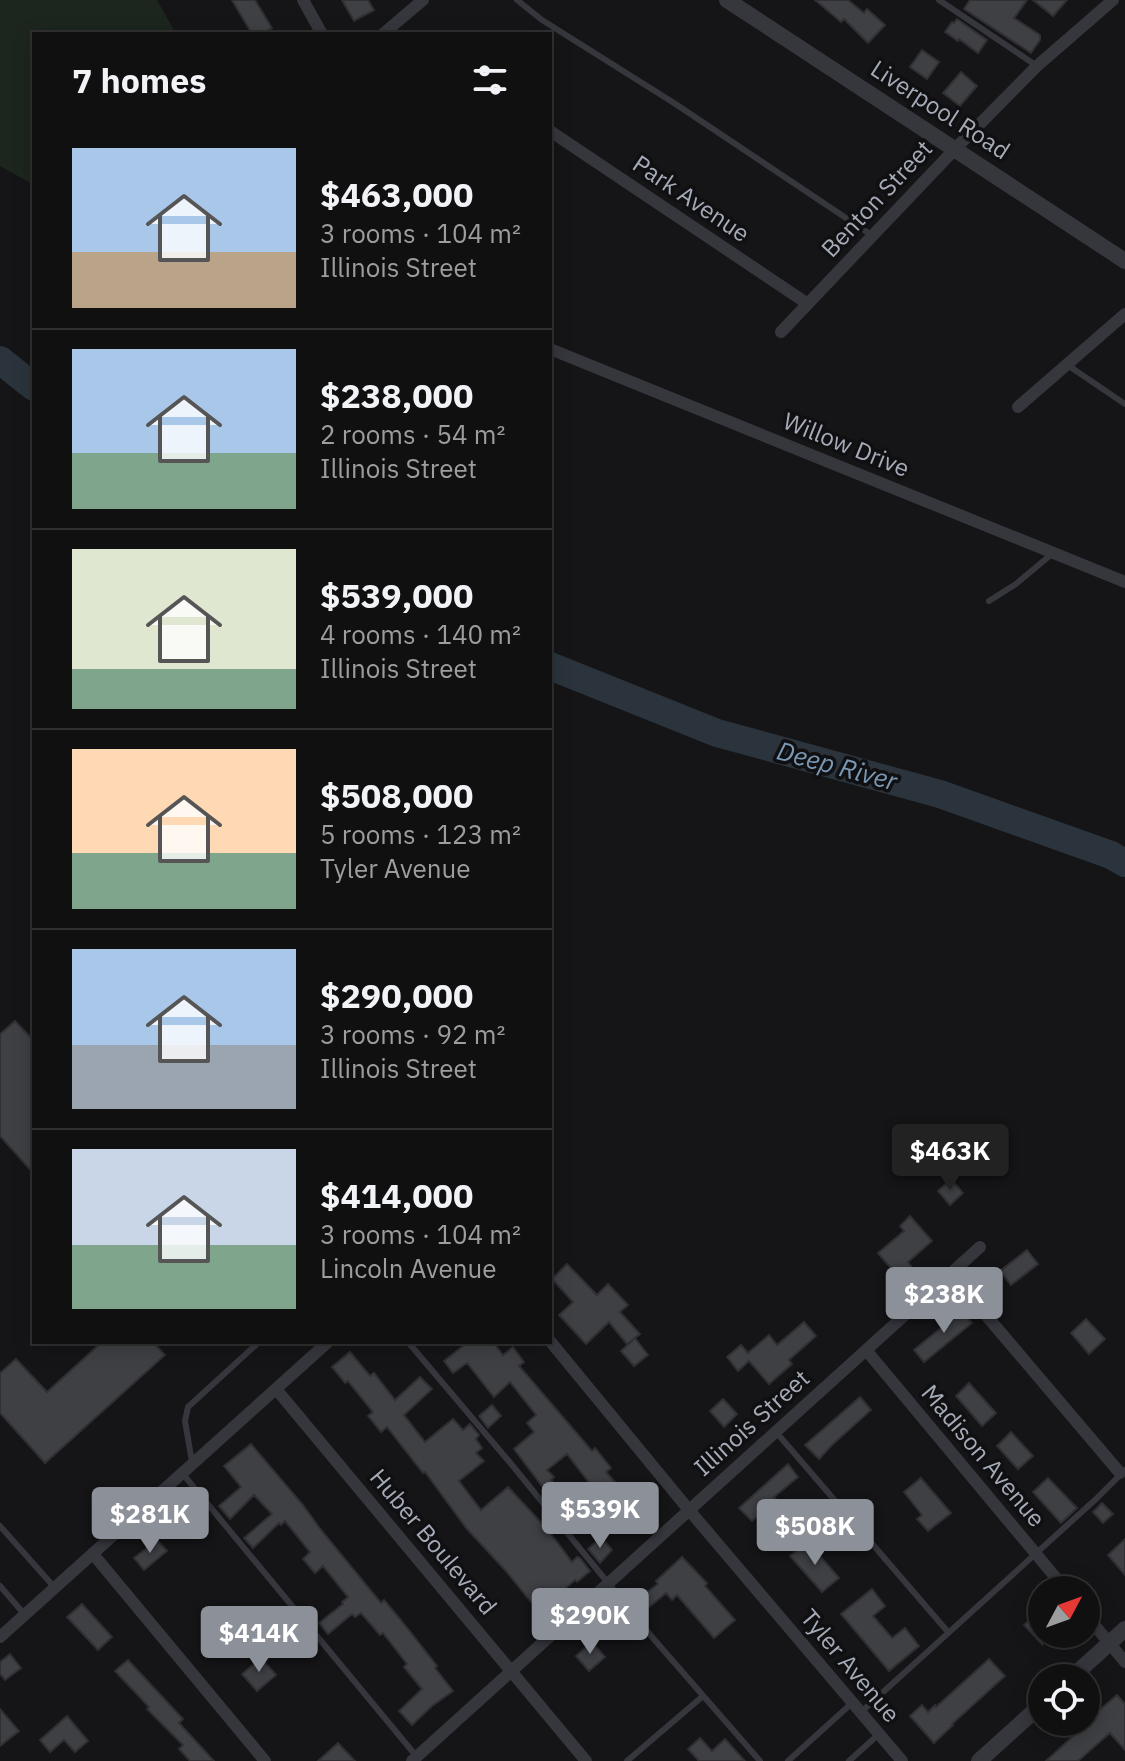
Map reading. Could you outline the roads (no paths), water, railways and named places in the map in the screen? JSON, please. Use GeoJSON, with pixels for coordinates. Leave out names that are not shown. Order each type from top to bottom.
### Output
{"type":"FeatureCollection","features":[{"type":"Feature","properties":{"kind":"street"},"geometry":{"type":"LineString","coordinates":[[303,0],[321,32]]}},
{"type":"Feature","properties":{"kind":"street"},"geometry":{"type":"LineString","coordinates":[[388,30],[423,0]]}},
{"type":"Feature","properties":{"kind":"street","name":"Liverpool Road"},"geometry":{"type":"LineString","coordinates":[[727,0],[1125,261]]}},
{"type":"Feature","properties":{"kind":"street","name":"Benton Street"},"geometry":{"type":"LineString","coordinates":[[781,332],[1037,66],[1113,0]]}},
{"type":"Feature","properties":{"kind":"street","name":"Park Avenue"},"geometry":{"type":"LineString","coordinates":[[552,132],[808,304]]}},
{"type":"Feature","properties":{"kind":"street"},"geometry":{"type":"LineString","coordinates":[[1018,407],[1125,314]]}},
{"type":"Feature","properties":{"kind":"street","name":"Willow Drive"},"geometry":{"type":"LineString","coordinates":[[552,350],[1125,582]]}},
{"type":"Feature","properties":{"kind":"street","name":"Illinois Street"},"geometry":{"type":"LineString","coordinates":[[416,1760],[980,1247]]}},
{"type":"Feature","properties":{"kind":"street"},"geometry":{"type":"LineString","coordinates":[[951,1274],[1122,1472]]}},
{"type":"Feature","properties":{"kind":"street","name":"Tyler Avenue"},"geometry":{"type":"LineString","coordinates":[[552,1343],[902,1761]]}},
{"type":"Feature","properties":{"kind":"street"},"geometry":{"type":"LineString","coordinates":[[0,1637],[326,1344]]}},
{"type":"Feature","properties":{"kind":"street","name":"Madison Avenue"},"geometry":{"type":"LineString","coordinates":[[866,1350],[1054,1576]]}},
{"type":"Feature","properties":{"kind":"street","name":"Huber Boulevard"},"geometry":{"type":"LineString","coordinates":[[276,1389],[586,1761]]}},
{"type":"Feature","properties":{"kind":"street"},"geometry":{"type":"LineString","coordinates":[[93,1554],[265,1761]]}},
{"type":"Feature","properties":{"kind":"street"},"geometry":{"type":"LineString","coordinates":[[1086,1664],[1125,1629]]}},
{"type":"Feature","properties":{"kind":"street"},"geometry":{"type":"LineString","coordinates":[[1100,1632],[1125,1662]]}},
{"type":"Feature","properties":{"kind":"street"},"geometry":{"type":"LineString","coordinates":[[979,1761],[1028,1717]]}},
{"type":"Feature","properties":{"kind":"lane"},"geometry":{"type":"LineString","coordinates":[[517,0],[542,20],[674,103],[873,236]]}},
{"type":"Feature","properties":{"kind":"lane"},"geometry":{"type":"LineString","coordinates":[[939,0],[1037,66]]}},
{"type":"Feature","properties":{"kind":"lane"},"geometry":{"type":"LineString","coordinates":[[1066,364],[1125,404]]}},
{"type":"Feature","properties":{"kind":"lane"},"geometry":{"type":"LineString","coordinates":[[989,601],[1016,584],[1053,553]]}},
{"type":"Feature","properties":{"kind":"lane"},"geometry":{"type":"LineString","coordinates":[[257,1344],[188,1407],[185,1421],[188,1468],[416,1760]]}},
{"type":"Feature","properties":{"kind":"lane"},"geometry":{"type":"LineString","coordinates":[[410,1344],[608,1584],[760,1761]]}},
{"type":"Feature","properties":{"kind":"lane"},"geometry":{"type":"LineString","coordinates":[[776,1432],[948,1632]]}},
{"type":"Feature","properties":{"kind":"lane"},"geometry":{"type":"LineString","coordinates":[[788,1761],[948,1632],[1122,1472]]}},
{"type":"Feature","properties":{"kind":"lane"},"geometry":{"type":"LineString","coordinates":[[0,1526],[55,1588]]}},
{"type":"Feature","properties":{"kind":"lane"},"geometry":{"type":"LineString","coordinates":[[0,1586],[25,1615]]}},
{"type":"Feature","properties":{"kind":"lane"},"geometry":{"type":"LineString","coordinates":[[627,1761],[703,1696]]}},
{"type":"Feature","properties":{"kind":"lane"},"geometry":{"type":"LineString","coordinates":[[849,1761],[879,1734]]}},
{"type":"Feature","properties":{"kind":"waterway","name":"Deep River"},"geometry":{"type":"LineString","coordinates":[[0,360],[32,385]]}},
{"type":"Feature","properties":{"kind":"waterway","name":"Deep River"},"geometry":{"type":"LineString","coordinates":[[552,667],[717,733],[940,794],[1111,855],[1125,863]]}}]}
